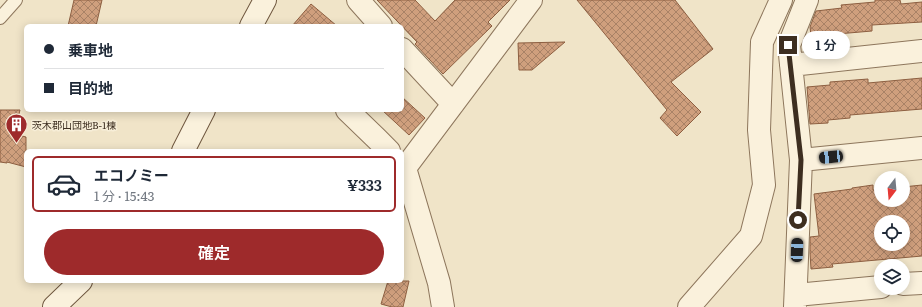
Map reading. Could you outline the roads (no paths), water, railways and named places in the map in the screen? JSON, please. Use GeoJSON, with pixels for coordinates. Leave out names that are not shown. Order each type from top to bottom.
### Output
{"type":"FeatureCollection","features":[{"type":"Feature","properties":{"kind":"street"},"geometry":{"type":"LineString","coordinates":[[254,24],[265,0]]}},
{"type":"Feature","properties":{"kind":"street"},"geometry":{"type":"LineString","coordinates":[[358,0],[379,24]]}},
{"type":"Feature","properties":{"kind":"street"},"geometry":{"type":"LineString","coordinates":[[404,166],[453,104],[531,0]]}},
{"type":"Feature","properties":{"kind":"street"},"geometry":{"type":"LineString","coordinates":[[689,307],[751,236],[764,184],[759,130],[762,42],[781,0]]}},
{"type":"Feature","properties":{"kind":"street"},"geometry":{"type":"LineString","coordinates":[[807,0],[788,45],[801,160],[795,301],[874,288]]}},
{"type":"Feature","properties":{"kind":"street"},"geometry":{"type":"LineString","coordinates":[[404,51],[453,104]]}},
{"type":"Feature","properties":{"kind":"street"},"geometry":{"type":"LineString","coordinates":[[791,65],[922,51]]}},
{"type":"Feature","properties":{"kind":"street"},"geometry":{"type":"LineString","coordinates":[[184,149],[203,112]]}},
{"type":"Feature","properties":{"kind":"street"},"geometry":{"type":"LineString","coordinates":[[349,112],[387,149]]}},
{"type":"Feature","properties":{"kind":"street"},"geometry":{"type":"LineString","coordinates":[[801,160],[922,148]]}},
{"type":"Feature","properties":{"kind":"street"},"geometry":{"type":"LineString","coordinates":[[404,170],[439,283],[443,307]]}},
{"type":"Feature","properties":{"kind":"street"},"geometry":{"type":"LineString","coordinates":[[54,307],[79,283]]}},
{"type":"Feature","properties":{"kind":"street"},"geometry":{"type":"LineString","coordinates":[[910,284],[922,283]]}},
{"type":"Feature","properties":{"kind":"lane"},"geometry":{"type":"LineString","coordinates":[[0,18],[16,0]]}},
{"type":"Feature","properties":{"kind":"place","name":"茨木郡山団地B-1棟"},"geometry":{"type":"Point","coordinates":[17,144]}}]}
